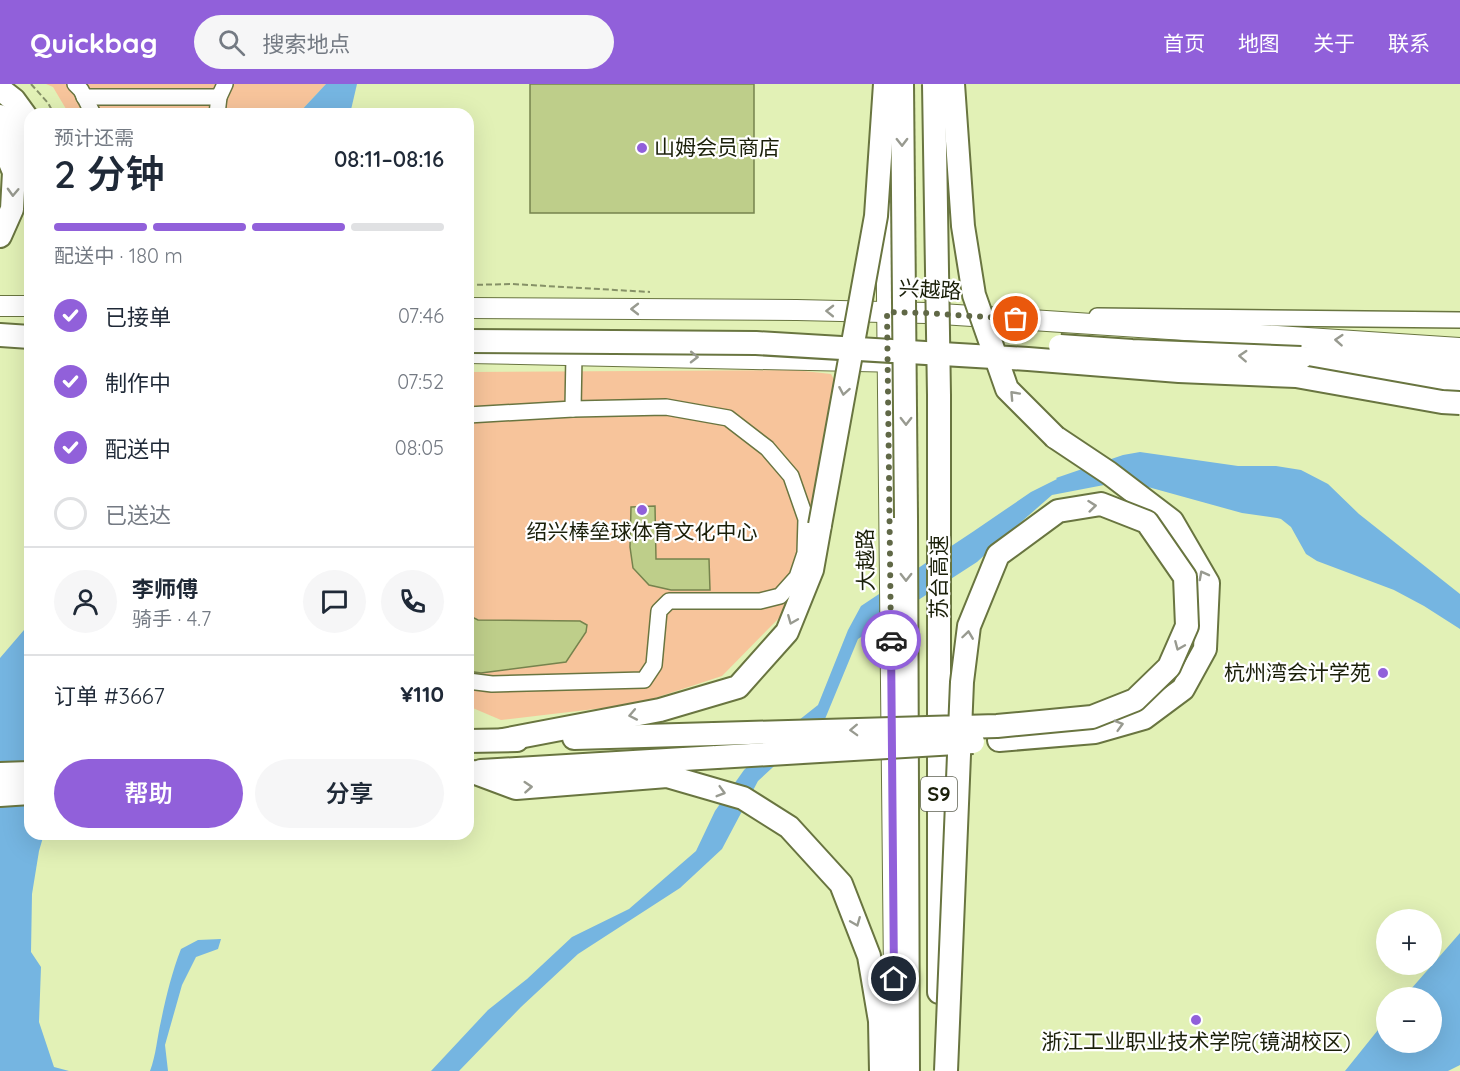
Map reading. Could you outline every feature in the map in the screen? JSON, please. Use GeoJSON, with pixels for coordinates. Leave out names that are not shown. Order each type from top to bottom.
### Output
{"type":"FeatureCollection","features":[{"type":"Feature","properties":{"kind":"highway"},"geometry":{"type":"LineString","coordinates":[[503,740],[660,710],[738,687],[787,632],[812,570],[874,227],[885,84]]}},
{"type":"Feature","properties":{"kind":"highway","name":"苏台高速"},"geometry":{"type":"LineString","coordinates":[[902,84],[906,397],[908,1071]]}},
{"type":"Feature","properties":{"kind":"highway","name":"苏台高速"},"geometry":{"type":"LineString","coordinates":[[934,84],[939,395],[939,1071]]}},
{"type":"Feature","properties":{"kind":"highway"},"geometry":{"type":"LineString","coordinates":[[474,772],[999,740],[1095,732],[1144,718],[1183,689],[1205,648],[1208,583],[1172,521],[1109,473],[1055,437],[1007,389],[974,295],[963,226],[953,84]]}},
{"type":"Feature","properties":{"kind":"highway"},"geometry":{"type":"LineString","coordinates":[[0,89],[14,100],[24,114]]}},
{"type":"Feature","properties":{"kind":"highway"},"geometry":{"type":"LineString","coordinates":[[0,116],[16,138],[24,155]]}},
{"type":"Feature","properties":{"kind":"highway"},"geometry":{"type":"LineString","coordinates":[[0,236],[12,209],[14,172],[2,145]]}},
{"type":"Feature","properties":{"kind":"highway"},"geometry":{"type":"LineString","coordinates":[[474,327],[756,330],[1019,343],[1143,351],[1460,382]]}},
{"type":"Feature","properties":{"kind":"highway"},"geometry":{"type":"LineString","coordinates":[[1,342],[24,338]]}},
{"type":"Feature","properties":{"kind":"highway"},"geometry":{"type":"LineString","coordinates":[[474,341],[756,343],[1028,359],[1179,371],[1299,367],[1460,366]]}},
{"type":"Feature","properties":{"kind":"highway"},"geometry":{"type":"LineString","coordinates":[[1299,367],[1460,354]]}},
{"type":"Feature","properties":{"kind":"highway"},"geometry":{"type":"LineString","coordinates":[[1299,367],[1442,402],[1460,403]]}},
{"type":"Feature","properties":{"kind":"highway"},"geometry":{"type":"LineString","coordinates":[[474,741],[938,727],[950,727],[962,727],[973,726],[997,726],[1092,717],[1135,700],[1170,667],[1187,626],[1185,577],[1147,522],[1101,504],[1058,511],[998,555],[969,626],[960,717],[960,729],[946,1071]]}},
{"type":"Feature","properties":{"kind":"highway"},"geometry":{"type":"LineString","coordinates":[[0,774],[24,773]]}},
{"type":"Feature","properties":{"kind":"highway"},"geometry":{"type":"LineString","coordinates":[[474,773],[516,788],[667,776],[742,798],[789,827],[841,884],[869,956],[880,1021],[881,1071]]}},
{"type":"Feature","properties":{"kind":"highway"},"geometry":{"type":"LineString","coordinates":[[0,795],[24,794]]}},
{"type":"Feature","properties":{"kind":"main road","name":"大越路"},"geometry":{"type":"LineString","coordinates":[[885,84],[895,1071]]}},
{"type":"Feature","properties":{"kind":"main road"},"geometry":{"type":"LineString","coordinates":[[944,84],[952,1071]]}},
{"type":"Feature","properties":{"kind":"main road"},"geometry":{"type":"LineString","coordinates":[[0,306],[24,306]]}},
{"type":"Feature","properties":{"kind":"main road","name":"兴越路"},"geometry":{"type":"LineString","coordinates":[[474,308],[797,310],[946,314],[1460,348]]}},
{"type":"Feature","properties":{"kind":"main road"},"geometry":{"type":"LineString","coordinates":[[1,342],[24,344]]}},
{"type":"Feature","properties":{"kind":"main road"},"geometry":{"type":"LineString","coordinates":[[474,353],[947,364],[1460,394]]}},
{"type":"Feature","properties":{"kind":"street"},"geometry":{"type":"LineString","coordinates":[[90,108],[80,90],[222,91],[218,108]]}},
{"type":"Feature","properties":{"kind":"street"},"geometry":{"type":"LineString","coordinates":[[946,314],[1460,320]]}},
{"type":"Feature","properties":{"kind":"street"},"geometry":{"type":"LineString","coordinates":[[573,409],[574,355]]}},
{"type":"Feature","properties":{"kind":"street"},"geometry":{"type":"LineString","coordinates":[[474,415],[666,407],[728,418],[767,448],[791,476],[806,519],[805,553],[797,577],[780,596],[760,601],[669,601],[659,611],[654,665],[644,681],[492,684],[474,682]]}},
{"type":"Feature","properties":{"kind":"path"},"geometry":{"type":"LineString","coordinates":[[31,84],[51,108]]}},
{"type":"Feature","properties":{"kind":"shaded area"},"geometry":{"type":"Polygon","coordinates":[[[46,84],[326,84],[304,108],[65,108],[53,87],[46,84]]]}},
{"type":"Feature","properties":{"kind":"shaded area","name":"绍兴棒垒球体育文化中心"},"geometry":{"type":"Polygon","coordinates":[[[795,370],[831,374],[837,385],[829,446],[785,612],[722,676],[637,704],[501,720],[474,709],[474,372],[795,370]]]}},
{"type":"Feature","properties":{"kind":"water"},"geometry":{"type":"Polygon","coordinates":[[[326,84],[357,84],[351,108],[304,108],[326,84]]]}},
{"type":"Feature","properties":{"kind":"water"},"geometry":{"type":"Polygon","coordinates":[[[1140,452],[1238,466],[1276,466],[1301,470],[1328,484],[1359,514],[1460,594],[1460,629],[1394,590],[1317,561],[1306,554],[1291,527],[1281,519],[1242,513],[1148,487],[1104,485],[1052,495],[977,562],[858,639],[825,719],[758,781],[722,849],[680,888],[578,954],[521,1007],[459,1071],[431,1071],[488,1010],[527,979],[572,937],[629,909],[696,851],[715,811],[744,770],[818,705],[848,630],[861,606],[1031,492],[1056,478],[1123,455],[1140,452]]]}},
{"type":"Feature","properties":{"kind":"water"},"geometry":{"type":"Polygon","coordinates":[[[24,630],[24,840],[42,840],[32,894],[31,952],[41,967],[39,1022],[54,1067],[69,1071],[0,1071],[0,658],[24,630]]]}},
{"type":"Feature","properties":{"kind":"water"},"geometry":{"type":"Polygon","coordinates":[[[1460,933],[1460,1065],[1448,1071],[1345,1071],[1376,1032],[1376,1053],[1442,1053],[1442,987],[1413,987],[1423,975],[1442,975],[1442,954],[1460,933]]]}},
{"type":"Feature","properties":{"kind":"water"},"geometry":{"type":"Polygon","coordinates":[[[221,939],[218,949],[196,957],[182,985],[165,1045],[168,1071],[150,1071],[167,994],[181,949],[198,940],[221,939]]]}},
{"type":"Feature","properties":{"kind":"building","name":"山姆会员商店"},"geometry":{"type":"Polygon","coordinates":[[[530,84],[754,84],[754,213],[530,213],[530,84]]]}},
{"type":"Feature","properties":{"kind":"building"},"geometry":{"type":"Polygon","coordinates":[[[655,506],[656,559],[709,559],[710,590],[671,590],[649,585],[633,568],[630,547],[631,507],[655,506]]]}},
{"type":"Feature","properties":{"kind":"building"},"geometry":{"type":"Polygon","coordinates":[[[474,618],[478,620],[580,621],[587,625],[586,632],[566,662],[481,673],[474,672],[474,618]]]}},
{"type":"Feature","properties":{"kind":"way so far"},"geometry":{"type":"LineString","coordinates":[[891,640],[887,312],[1016,319]]}},
{"type":"Feature","properties":{"kind":"place","name":"山姆会员商店"},"geometry":{"type":"Point","coordinates":[642,148]}},
{"type":"Feature","properties":{"kind":"place","name":"绍兴棒垒球体育文化中心"},"geometry":{"type":"Point","coordinates":[642,510]}},
{"type":"Feature","properties":{"kind":"place","name":"杭州湾会计学苑"},"geometry":{"type":"Point","coordinates":[1383,673]}},
{"type":"Feature","properties":{"kind":"place","name":"浙江工业职业技术学院(镜湖校区)"},"geometry":{"type":"Point","coordinates":[1196,1020]}},
{"type":"Feature","properties":{"kind":"route"},"geometry":{"type":"LineString","coordinates":[[891,640],[894,979]]}}]}
